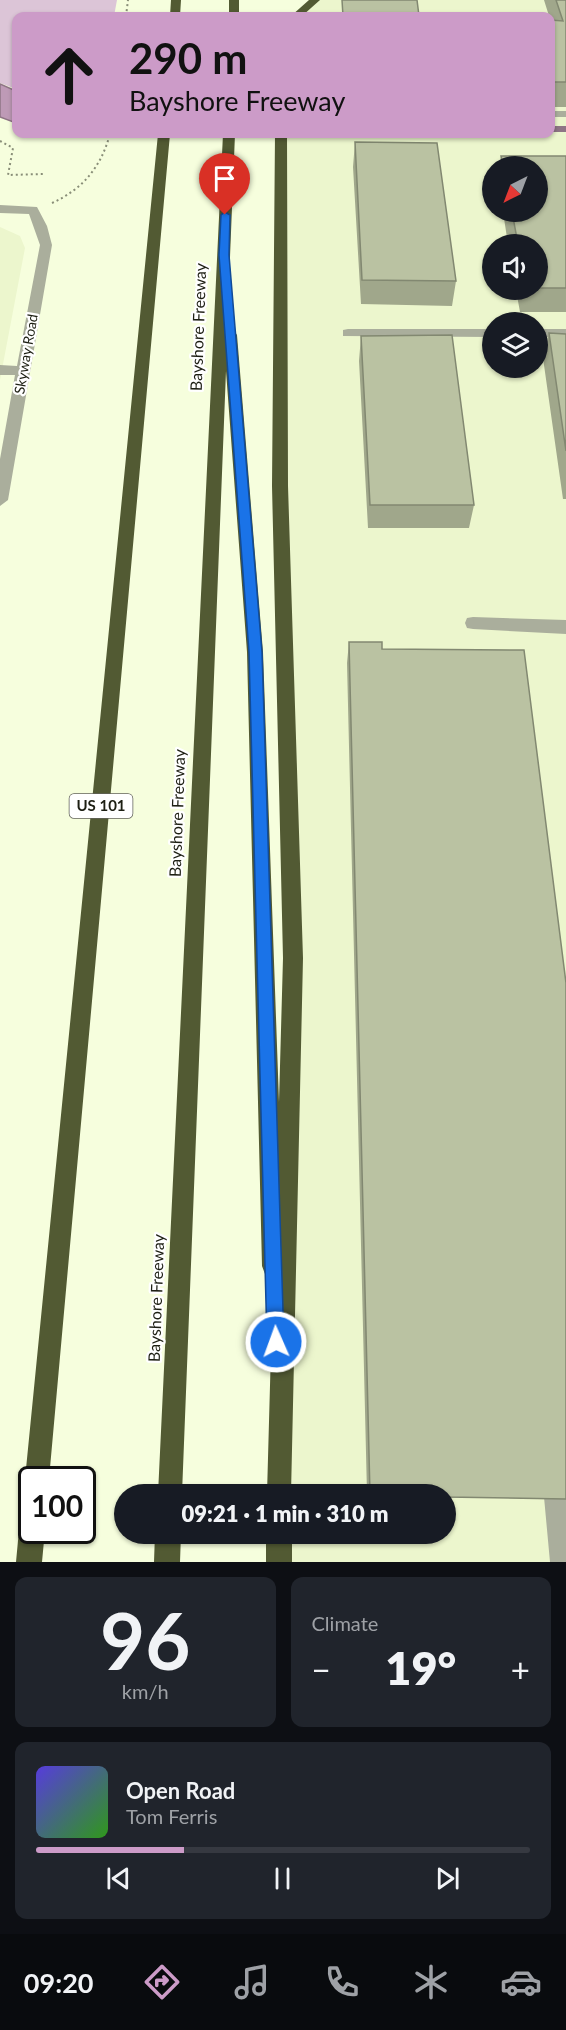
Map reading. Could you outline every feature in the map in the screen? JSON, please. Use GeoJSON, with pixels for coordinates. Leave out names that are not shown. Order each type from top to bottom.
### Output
{"type":"FeatureCollection","features":[{"type":"Feature","properties":{"kind":"highway"},"geometry":{"type":"LineString","coordinates":[[301,12],[315,0]]}},
{"type":"Feature","properties":{"kind":"highway","name":"US 101"},"geometry":{"type":"LineString","coordinates":[[38,1466],[164,138]]}},
{"type":"Feature","properties":{"kind":"highway","name":"Bayshore Freeway"},"geometry":{"type":"LineString","coordinates":[[170,1484],[229,138]]}},
{"type":"Feature","properties":{"kind":"highway"},"geometry":{"type":"LineString","coordinates":[[279,1484],[293,958],[280,486],[281,138]]}},
{"type":"Feature","properties":{"kind":"highway"},"geometry":{"type":"LineString","coordinates":[[224,255],[255,652],[279,1456]]}},
{"type":"Feature","properties":{"kind":"highway"},"geometry":{"type":"LineString","coordinates":[[29,1562],[31,1544]]}},
{"type":"Feature","properties":{"kind":"highway"},"geometry":{"type":"LineString","coordinates":[[167,1562],[168,1544]]}},
{"type":"Feature","properties":{"kind":"highway"},"geometry":{"type":"LineString","coordinates":[[279,1544],[279,1562]]}},
{"type":"Feature","properties":{"kind":"street"},"geometry":{"type":"LineString","coordinates":[[0,209],[33,210]]}},
{"type":"Feature","properties":{"kind":"street","name":"Skyway Road"},"geometry":{"type":"LineString","coordinates":[[0,500],[46,245],[33,210]]}},
{"type":"Feature","properties":{"kind":"street"},"geometry":{"type":"LineString","coordinates":[[348,333],[482,333]]}},
{"type":"Feature","properties":{"kind":"street"},"geometry":{"type":"LineString","coordinates":[[548,333],[566,333]]}},
{"type":"Feature","properties":{"kind":"street"},"geometry":{"type":"LineString","coordinates":[[0,370],[23,371]]}},
{"type":"Feature","properties":{"kind":"street"},"geometry":{"type":"LineString","coordinates":[[473,623],[566,627]]}},
{"type":"Feature","properties":{"kind":"street"},"geometry":{"type":"LineString","coordinates":[[556,1497],[563,1562]]}},
{"type":"Feature","properties":{"kind":"path"},"geometry":{"type":"LineString","coordinates":[[33,210],[65,198],[86,181],[101,161],[109,138]]}},
{"type":"Feature","properties":{"kind":"path"},"geometry":{"type":"LineString","coordinates":[[0,141],[13,148],[8,175],[43,174]]}},
{"type":"Feature","properties":{"kind":"shaded area"},"geometry":{"type":"Polygon","coordinates":[[[0,0],[117,0],[115,12],[12,12],[12,88],[0,83],[0,0]]]}},
{"type":"Feature","properties":{"kind":"shaded area"},"geometry":{"type":"Polygon","coordinates":[[[315,0],[566,0],[566,1562],[279,1562],[279,1544],[456,1544],[456,1484],[279,1484],[293,958],[280,486],[281,138],[555,138],[555,12],[301,12],[315,0]]]}},
{"type":"Feature","properties":{"kind":"shaded area"},"geometry":{"type":"Polygon","coordinates":[[[0,84],[12,89],[12,122],[0,117],[0,84]]]}},
{"type":"Feature","properties":{"kind":"shaded area"},"geometry":{"type":"Polygon","coordinates":[[[0,227],[20,236],[25,248],[0,380],[0,227]]]}},
{"type":"Feature","properties":{"kind":"building"},"geometry":{"type":"Polygon","coordinates":[[[342,0],[417,0],[418,12],[343,12],[342,0]]]}},
{"type":"Feature","properties":{"kind":"building"},"geometry":{"type":"Polygon","coordinates":[[[556,0],[566,0],[566,82],[555,82],[555,20],[563,21],[556,0]]]}},
{"type":"Feature","properties":{"kind":"building"},"geometry":{"type":"Polygon","coordinates":[[[355,142],[437,143],[456,281],[362,280],[355,142]]]}},
{"type":"Feature","properties":{"kind":"building"},"geometry":{"type":"Polygon","coordinates":[[[548,156],[566,156],[566,288],[548,288],[548,234],[516,234],[514,222],[548,222],[548,156]]]}},
{"type":"Feature","properties":{"kind":"building"},"geometry":{"type":"Polygon","coordinates":[[[549,333],[566,334],[566,451],[549,333]]]}},
{"type":"Feature","properties":{"kind":"building"},"geometry":{"type":"Polygon","coordinates":[[[452,335],[474,505],[370,505],[361,336],[452,335]]]}},
{"type":"Feature","properties":{"kind":"building"},"geometry":{"type":"Polygon","coordinates":[[[349,642],[382,642],[382,649],[524,650],[566,983],[566,1499],[456,1497],[456,1484],[370,1484],[349,642]]]}},
{"type":"Feature","properties":{"kind":"waterway"},"geometry":{"type":"LineString","coordinates":[[555,129],[566,129]]}},
{"type":"Feature","properties":{"kind":"route"},"geometry":{"type":"LineString","coordinates":[[225,215],[224,255],[255,652],[276,1342]]}}]}
